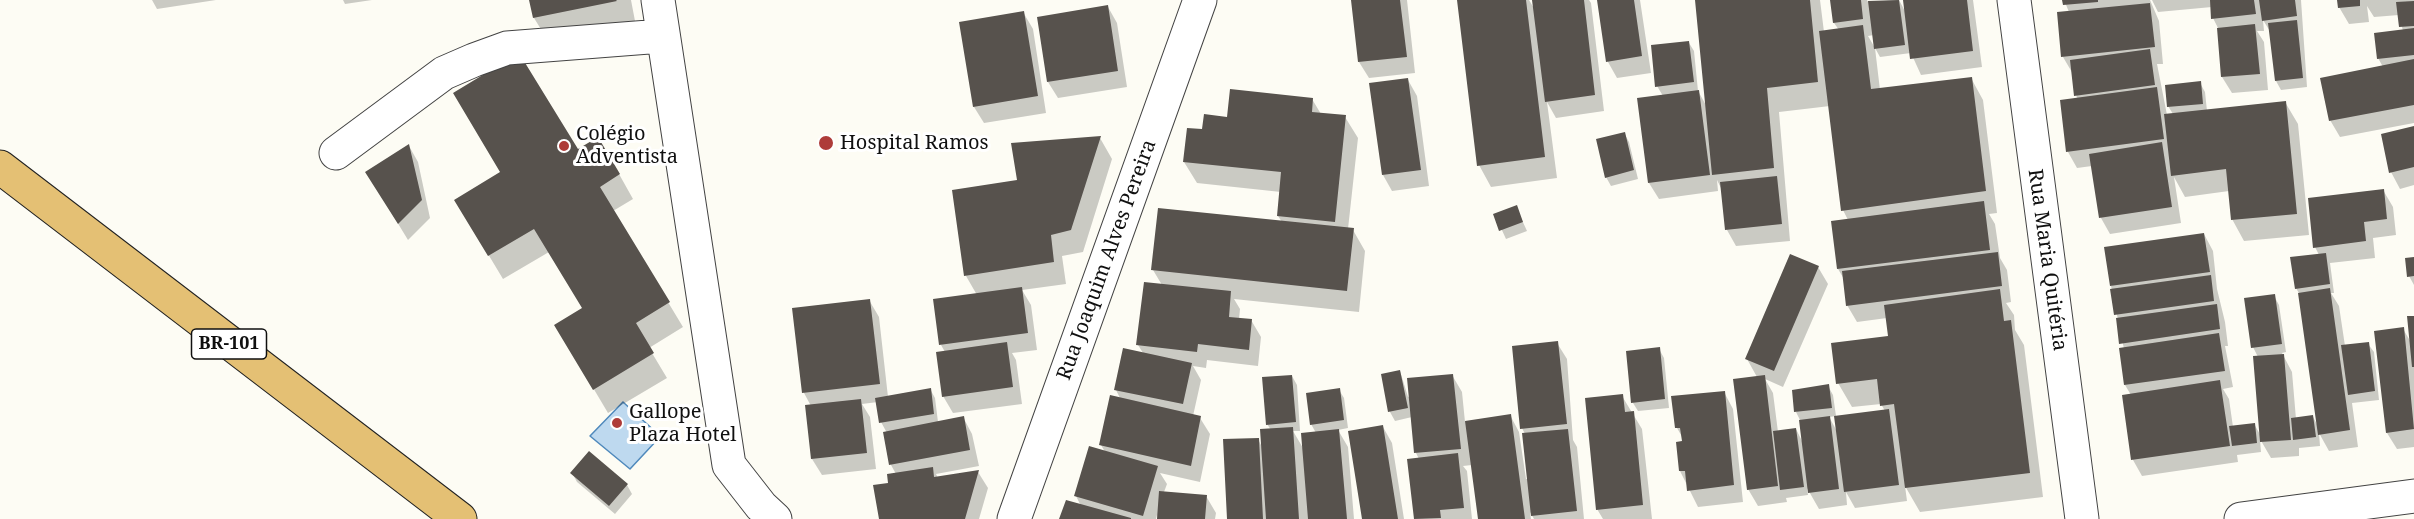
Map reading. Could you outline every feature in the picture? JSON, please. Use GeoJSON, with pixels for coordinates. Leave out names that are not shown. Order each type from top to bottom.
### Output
{"type":"FeatureCollection","features":[{"type":"Feature","properties":{"kind":"highway","name":"BR-101"},"geometry":{"type":"LineString","coordinates":[[0,167],[460,519]]}},
{"type":"Feature","properties":{"kind":"street"},"geometry":{"type":"LineString","coordinates":[[658,0],[729,465],[761,506],[775,519]]}},
{"type":"Feature","properties":{"kind":"street","name":"Rua Joaquim Alves Pereira"},"geometry":{"type":"LineString","coordinates":[[1014,519],[1200,0]]}},
{"type":"Feature","properties":{"kind":"street","name":"Rua Maria Quitéria"},"geometry":{"type":"LineString","coordinates":[[2014,0],[2082,519]]}},
{"type":"Feature","properties":{"kind":"street"},"geometry":{"type":"LineString","coordinates":[[336,153],[444,73],[507,48],[662,36]]}},
{"type":"Feature","properties":{"kind":"street"},"geometry":{"type":"LineString","coordinates":[[2241,519],[2414,496]]}},
{"type":"Feature","properties":{"kind":"water"},"geometry":{"type":"Polygon","coordinates":[[[623,402],[659,435],[658,439],[630,469],[590,436],[623,402]]]}},
{"type":"Feature","properties":{"kind":"building"},"geometry":{"type":"Polygon","coordinates":[[[529,0],[616,0],[617,1],[533,18],[529,0]]]}},
{"type":"Feature","properties":{"kind":"building"},"geometry":{"type":"Polygon","coordinates":[[[1351,0],[1400,0],[1407,57],[1358,62],[1351,0]]]}},
{"type":"Feature","properties":{"kind":"building"},"geometry":{"type":"Polygon","coordinates":[[[1457,0],[1526,0],[1545,157],[1477,166],[1457,0]]]}},
{"type":"Feature","properties":{"kind":"building"},"geometry":{"type":"Polygon","coordinates":[[[1532,0],[1584,0],[1595,95],[1545,102],[1532,0]]]}},
{"type":"Feature","properties":{"kind":"building"},"geometry":{"type":"Polygon","coordinates":[[[1597,0],[1634,0],[1642,56],[1606,62],[1597,0]]]}},
{"type":"Feature","properties":{"kind":"building"},"geometry":{"type":"Polygon","coordinates":[[[1695,0],[1810,0],[1818,82],[1767,88],[1774,168],[1712,175],[1695,0]]]}},
{"type":"Feature","properties":{"kind":"building"},"geometry":{"type":"Polygon","coordinates":[[[1830,0],[1861,0],[1863,19],[1833,23],[1830,0]]]}},
{"type":"Feature","properties":{"kind":"building"},"geometry":{"type":"Polygon","coordinates":[[[1899,0],[1905,45],[1874,49],[1868,1],[1899,0]]]}},
{"type":"Feature","properties":{"kind":"building"},"geometry":{"type":"Polygon","coordinates":[[[1903,0],[1967,0],[1973,51],[1910,59],[1903,0]]]}},
{"type":"Feature","properties":{"kind":"building"},"geometry":{"type":"Polygon","coordinates":[[[2062,0],[2098,0],[2098,2],[2063,5],[2062,0]]]}},
{"type":"Feature","properties":{"kind":"building"},"geometry":{"type":"Polygon","coordinates":[[[2210,0],[2254,0],[2256,14],[2211,19],[2210,0]]]}},
{"type":"Feature","properties":{"kind":"building"},"geometry":{"type":"Polygon","coordinates":[[[2259,0],[2295,0],[2297,16],[2262,21],[2259,0]]]}},
{"type":"Feature","properties":{"kind":"building"},"geometry":{"type":"Polygon","coordinates":[[[2337,0],[2360,0],[2360,6],[2338,8],[2337,0]]]}},
{"type":"Feature","properties":{"kind":"building"},"geometry":{"type":"Polygon","coordinates":[[[2414,1],[2414,26],[2399,27],[2396,2],[2414,1]]]}},
{"type":"Feature","properties":{"kind":"building"},"geometry":{"type":"Polygon","coordinates":[[[2150,3],[2155,47],[2061,57],[2057,12],[2150,3]]]}},
{"type":"Feature","properties":{"kind":"building"},"geometry":{"type":"Polygon","coordinates":[[[1108,5],[1118,71],[1047,82],[1037,17],[1108,5]]]}},
{"type":"Feature","properties":{"kind":"building"},"geometry":{"type":"Polygon","coordinates":[[[1024,11],[1038,96],[973,107],[959,22],[1024,11]]]}},
{"type":"Feature","properties":{"kind":"building"},"geometry":{"type":"Polygon","coordinates":[[[2297,20],[2303,78],[2275,81],[2268,23],[2297,20]]]}},
{"type":"Feature","properties":{"kind":"building"},"geometry":{"type":"Polygon","coordinates":[[[2255,24],[2260,74],[2221,77],[2217,28],[2255,24]]]}},
{"type":"Feature","properties":{"kind":"building"},"geometry":{"type":"Polygon","coordinates":[[[1863,25],[1871,89],[1972,77],[1986,191],[1841,211],[1819,31],[1863,25]]]}},
{"type":"Feature","properties":{"kind":"building"},"geometry":{"type":"Polygon","coordinates":[[[2414,28],[2414,55],[2377,59],[2374,33],[2414,28]]]}},
{"type":"Feature","properties":{"kind":"building"},"geometry":{"type":"Polygon","coordinates":[[[1689,41],[1694,82],[1655,87],[1651,45],[1689,41]]]}},
{"type":"Feature","properties":{"kind":"building"},"geometry":{"type":"Polygon","coordinates":[[[2150,49],[2155,85],[2074,96],[2070,60],[2150,49]]]}},
{"type":"Feature","properties":{"kind":"building"},"geometry":{"type":"Polygon","coordinates":[[[519,53],[578,149],[598,137],[620,174],[600,187],[670,302],[636,323],[654,353],[593,390],[554,325],[582,308],[534,229],[488,256],[454,200],[500,172],[453,93],[519,53]]]}},
{"type":"Feature","properties":{"kind":"building"},"geometry":{"type":"Polygon","coordinates":[[[2414,59],[2414,105],[2329,121],[2320,78],[2414,59]]]}},
{"type":"Feature","properties":{"kind":"building"},"geometry":{"type":"Polygon","coordinates":[[[1408,78],[1421,170],[1382,175],[1369,83],[1408,78]]]}},
{"type":"Feature","properties":{"kind":"building"},"geometry":{"type":"Polygon","coordinates":[[[2201,81],[2203,104],[2167,107],[2165,85],[2201,81]]]}},
{"type":"Feature","properties":{"kind":"building"},"geometry":{"type":"Polygon","coordinates":[[[2157,87],[2164,139],[2066,152],[2060,100],[2157,87]]]}},
{"type":"Feature","properties":{"kind":"building"},"geometry":{"type":"Polygon","coordinates":[[[1230,89],[1313,98],[1312,112],[1346,115],[1335,222],[1277,216],[1281,172],[1183,162],[1187,128],[1202,129],[1204,114],[1227,117],[1230,89]]]}},
{"type":"Feature","properties":{"kind":"building"},"geometry":{"type":"Polygon","coordinates":[[[1699,90],[1710,175],[1648,183],[1637,98],[1699,90]]]}},
{"type":"Feature","properties":{"kind":"building"},"geometry":{"type":"Polygon","coordinates":[[[2286,101],[2297,214],[2231,220],[2226,169],[2171,176],[2164,114],[2286,101]]]}},
{"type":"Feature","properties":{"kind":"building"},"geometry":{"type":"Polygon","coordinates":[[[2414,126],[2414,167],[2389,173],[2381,134],[2414,126]]]}},
{"type":"Feature","properties":{"kind":"building"},"geometry":{"type":"Polygon","coordinates":[[[1625,132],[1634,170],[1605,178],[1596,139],[1625,132]]]}},
{"type":"Feature","properties":{"kind":"building"},"geometry":{"type":"Polygon","coordinates":[[[1101,136],[1071,230],[1051,235],[1054,262],[964,276],[952,190],[1017,180],[1011,143],[1101,136]]]}},
{"type":"Feature","properties":{"kind":"building"},"geometry":{"type":"Polygon","coordinates":[[[2162,142],[2172,207],[2099,218],[2089,154],[2162,142]]]}},
{"type":"Feature","properties":{"kind":"building"},"geometry":{"type":"Polygon","coordinates":[[[409,144],[422,200],[398,224],[365,172],[409,144]]]}},
{"type":"Feature","properties":{"kind":"building"},"geometry":{"type":"Polygon","coordinates":[[[1777,176],[1782,224],[1725,230],[1720,182],[1777,176]]]}},
{"type":"Feature","properties":{"kind":"building"},"geometry":{"type":"Polygon","coordinates":[[[2384,189],[2387,219],[2364,222],[2366,241],[2313,248],[2308,198],[2384,189]]]}},
{"type":"Feature","properties":{"kind":"building"},"geometry":{"type":"Polygon","coordinates":[[[1984,201],[1990,250],[1837,269],[1831,221],[1984,201]]]}},
{"type":"Feature","properties":{"kind":"building"},"geometry":{"type":"Polygon","coordinates":[[[1517,205],[1523,222],[1499,231],[1493,214],[1517,205]]]}},
{"type":"Feature","properties":{"kind":"building"},"geometry":{"type":"Polygon","coordinates":[[[1158,208],[1354,228],[1347,291],[1151,270],[1158,208]]]}},
{"type":"Feature","properties":{"kind":"building"},"geometry":{"type":"Polygon","coordinates":[[[2204,233],[2210,272],[2110,286],[2104,247],[2204,233]]]}},
{"type":"Feature","properties":{"kind":"building"},"geometry":{"type":"Polygon","coordinates":[[[1998,252],[2002,286],[1846,306],[1842,271],[1998,252]]]}},
{"type":"Feature","properties":{"kind":"building"},"geometry":{"type":"Polygon","coordinates":[[[2326,253],[2330,284],[2295,289],[2290,257],[2326,253]]]}},
{"type":"Feature","properties":{"kind":"building"},"geometry":{"type":"Polygon","coordinates":[[[1790,254],[1819,266],[1774,371],[1745,359],[1790,254]]]}},
{"type":"Feature","properties":{"kind":"building"},"geometry":{"type":"Polygon","coordinates":[[[2414,257],[2414,276],[2407,277],[2405,258],[2414,257]]]}},
{"type":"Feature","properties":{"kind":"building"},"geometry":{"type":"Polygon","coordinates":[[[2211,275],[2214,301],[2114,315],[2110,289],[2211,275]]]}},
{"type":"Feature","properties":{"kind":"building"},"geometry":{"type":"Polygon","coordinates":[[[1144,282],[1231,291],[1229,317],[1252,319],[1249,350],[1198,344],[1197,352],[1136,345],[1144,282]]]}},
{"type":"Feature","properties":{"kind":"building"},"geometry":{"type":"Polygon","coordinates":[[[1022,287],[1028,333],[939,345],[933,299],[1022,287]]]}},
{"type":"Feature","properties":{"kind":"building"},"geometry":{"type":"Polygon","coordinates":[[[2330,288],[2350,430],[2318,435],[2298,293],[2330,288]]]}},
{"type":"Feature","properties":{"kind":"building"},"geometry":{"type":"Polygon","coordinates":[[[2000,289],[2004,321],[2011,320],[2030,473],[1905,488],[1894,404],[1880,406],[1877,379],[1836,384],[1831,343],[1888,336],[1884,305],[2000,289]]]}},
{"type":"Feature","properties":{"kind":"building"},"geometry":{"type":"Polygon","coordinates":[[[2275,294],[2282,344],[2251,348],[2244,298],[2275,294]]]}},
{"type":"Feature","properties":{"kind":"building"},"geometry":{"type":"Polygon","coordinates":[[[870,299],[880,384],[802,393],[792,308],[870,299]]]}},
{"type":"Feature","properties":{"kind":"building"},"geometry":{"type":"Polygon","coordinates":[[[2217,304],[2220,329],[2119,344],[2116,318],[2217,304]]]}},
{"type":"Feature","properties":{"kind":"building"},"geometry":{"type":"Polygon","coordinates":[[[2407,316],[2414,316],[2414,367],[2412,367],[2407,316]]]}},
{"type":"Feature","properties":{"kind":"building"},"geometry":{"type":"Polygon","coordinates":[[[2404,327],[2414,429],[2386,433],[2374,331],[2404,327]]]}},
{"type":"Feature","properties":{"kind":"building"},"geometry":{"type":"Polygon","coordinates":[[[2219,333],[2225,371],[2124,385],[2119,348],[2219,333]]]}},
{"type":"Feature","properties":{"kind":"building"},"geometry":{"type":"Polygon","coordinates":[[[1558,341],[1567,424],[1520,429],[1512,346],[1558,341]]]}},
{"type":"Feature","properties":{"kind":"building"},"geometry":{"type":"Polygon","coordinates":[[[1007,342],[1013,387],[942,397],[936,352],[1007,342]]]}},
{"type":"Feature","properties":{"kind":"building"},"geometry":{"type":"Polygon","coordinates":[[[2369,342],[2375,391],[2348,395],[2341,345],[2369,342]]]}},
{"type":"Feature","properties":{"kind":"building"},"geometry":{"type":"Polygon","coordinates":[[[1660,347],[1665,399],[1631,403],[1626,351],[1660,347]]]}},
{"type":"Feature","properties":{"kind":"building"},"geometry":{"type":"Polygon","coordinates":[[[1123,348],[1192,363],[1183,404],[1114,390],[1123,348]]]}},
{"type":"Feature","properties":{"kind":"building"},"geometry":{"type":"Polygon","coordinates":[[[2284,354],[2291,440],[2260,442],[2253,356],[2284,354]]]}},
{"type":"Feature","properties":{"kind":"building"},"geometry":{"type":"Polygon","coordinates":[[[1400,370],[1408,408],[1388,412],[1381,374],[1400,370]]]}},
{"type":"Feature","properties":{"kind":"building"},"geometry":{"type":"Polygon","coordinates":[[[1453,374],[1461,449],[1414,453],[1407,378],[1453,374]]]}},
{"type":"Feature","properties":{"kind":"building"},"geometry":{"type":"Polygon","coordinates":[[[1292,375],[1296,422],[1266,425],[1262,377],[1292,375]]]}},
{"type":"Feature","properties":{"kind":"building"},"geometry":{"type":"Polygon","coordinates":[[[1765,375],[1778,486],[1747,490],[1733,379],[1765,375]]]}},
{"type":"Feature","properties":{"kind":"building"},"geometry":{"type":"Polygon","coordinates":[[[2220,380],[2230,446],[2131,460],[2122,395],[2220,380]]]}},
{"type":"Feature","properties":{"kind":"building"},"geometry":{"type":"Polygon","coordinates":[[[1829,384],[1832,408],[1794,412],[1792,390],[1829,384]]]}},
{"type":"Feature","properties":{"kind":"building"},"geometry":{"type":"Polygon","coordinates":[[[931,388],[934,414],[879,423],[875,398],[931,388]]]}},
{"type":"Feature","properties":{"kind":"building"},"geometry":{"type":"Polygon","coordinates":[[[1340,388],[1344,420],[1310,425],[1306,393],[1340,388]]]}},
{"type":"Feature","properties":{"kind":"building"},"geometry":{"type":"Polygon","coordinates":[[[1725,391],[1734,485],[1687,491],[1685,471],[1679,471],[1676,442],[1682,441],[1680,428],[1675,428],[1671,396],[1725,391]]]}},
{"type":"Feature","properties":{"kind":"building"},"geometry":{"type":"Polygon","coordinates":[[[1623,394],[1625,412],[1634,411],[1643,505],[1596,510],[1585,398],[1623,394]]]}},
{"type":"Feature","properties":{"kind":"building"},"geometry":{"type":"Polygon","coordinates":[[[1110,395],[1201,416],[1191,466],[1099,445],[1110,395]]]}},
{"type":"Feature","properties":{"kind":"building"},"geometry":{"type":"Polygon","coordinates":[[[861,399],[867,453],[811,459],[805,405],[861,399]]]}},
{"type":"Feature","properties":{"kind":"building"},"geometry":{"type":"Polygon","coordinates":[[[1889,409],[1899,485],[1844,492],[1834,416],[1889,409]]]}},
{"type":"Feature","properties":{"kind":"building"},"geometry":{"type":"Polygon","coordinates":[[[1511,414],[1525,519],[1478,519],[1465,421],[1511,414]]]}},
{"type":"Feature","properties":{"kind":"building"},"geometry":{"type":"Polygon","coordinates":[[[2313,415],[2316,437],[2293,440],[2291,418],[2313,415]]]}},
{"type":"Feature","properties":{"kind":"building"},"geometry":{"type":"Polygon","coordinates":[[[964,416],[970,450],[889,465],[883,432],[964,416]]]}},
{"type":"Feature","properties":{"kind":"building"},"geometry":{"type":"Polygon","coordinates":[[[1830,416],[1839,489],[1808,493],[1799,420],[1830,416]]]}},
{"type":"Feature","properties":{"kind":"building"},"geometry":{"type":"Polygon","coordinates":[[[2255,423],[2257,443],[2232,446],[2229,426],[2255,423]]]}},
{"type":"Feature","properties":{"kind":"building"},"geometry":{"type":"Polygon","coordinates":[[[1383,425],[1398,519],[1362,519],[1348,431],[1383,425]]]}},
{"type":"Feature","properties":{"kind":"building"},"geometry":{"type":"Polygon","coordinates":[[[1293,427],[1299,519],[1266,519],[1260,429],[1293,427]]]}},
{"type":"Feature","properties":{"kind":"building"},"geometry":{"type":"Polygon","coordinates":[[[1796,428],[1804,487],[1780,490],[1773,431],[1796,428]]]}},
{"type":"Feature","properties":{"kind":"building"},"geometry":{"type":"Polygon","coordinates":[[[1339,429],[1347,519],[1308,519],[1301,433],[1339,429]]]}},
{"type":"Feature","properties":{"kind":"building"},"geometry":{"type":"Polygon","coordinates":[[[1568,429],[1577,511],[1531,516],[1522,433],[1568,429]]]}},
{"type":"Feature","properties":{"kind":"building"},"geometry":{"type":"Polygon","coordinates":[[[1259,438],[1263,519],[1227,519],[1223,439],[1259,438]]]}},
{"type":"Feature","properties":{"kind":"building"},"geometry":{"type":"Polygon","coordinates":[[[1089,446],[1158,466],[1143,516],[1074,496],[1089,446]]]}},
{"type":"Feature","properties":{"kind":"building"},"geometry":{"type":"Polygon","coordinates":[[[589,451],[628,484],[609,506],[570,473],[589,451]]]}},
{"type":"Feature","properties":{"kind":"building"},"geometry":{"type":"Polygon","coordinates":[[[1458,453],[1464,508],[1440,510],[1441,518],[1414,519],[1407,459],[1458,453]]]}},
{"type":"Feature","properties":{"kind":"building"},"geometry":{"type":"Polygon","coordinates":[[[933,467],[934,477],[979,470],[965,519],[879,519],[873,485],[888,483],[887,474],[933,467]]]}},
{"type":"Feature","properties":{"kind":"building"},"geometry":{"type":"Polygon","coordinates":[[[1159,491],[1207,495],[1205,519],[1157,519],[1159,491]]]}},
{"type":"Feature","properties":{"kind":"building"},"geometry":{"type":"Polygon","coordinates":[[[1066,500],[1131,518],[1131,519],[1059,519],[1066,500]]]}},
{"type":"Feature","properties":{"kind":"place","name":"Hospital Ramos"},"geometry":{"type":"Point","coordinates":[826,143]}},
{"type":"Feature","properties":{"kind":"place","name":"Colégio Adventista"},"geometry":{"type":"Point","coordinates":[564,146]}},
{"type":"Feature","properties":{"kind":"place","name":"Gallope Plaza Hotel"},"geometry":{"type":"Point","coordinates":[617,423]}}]}
